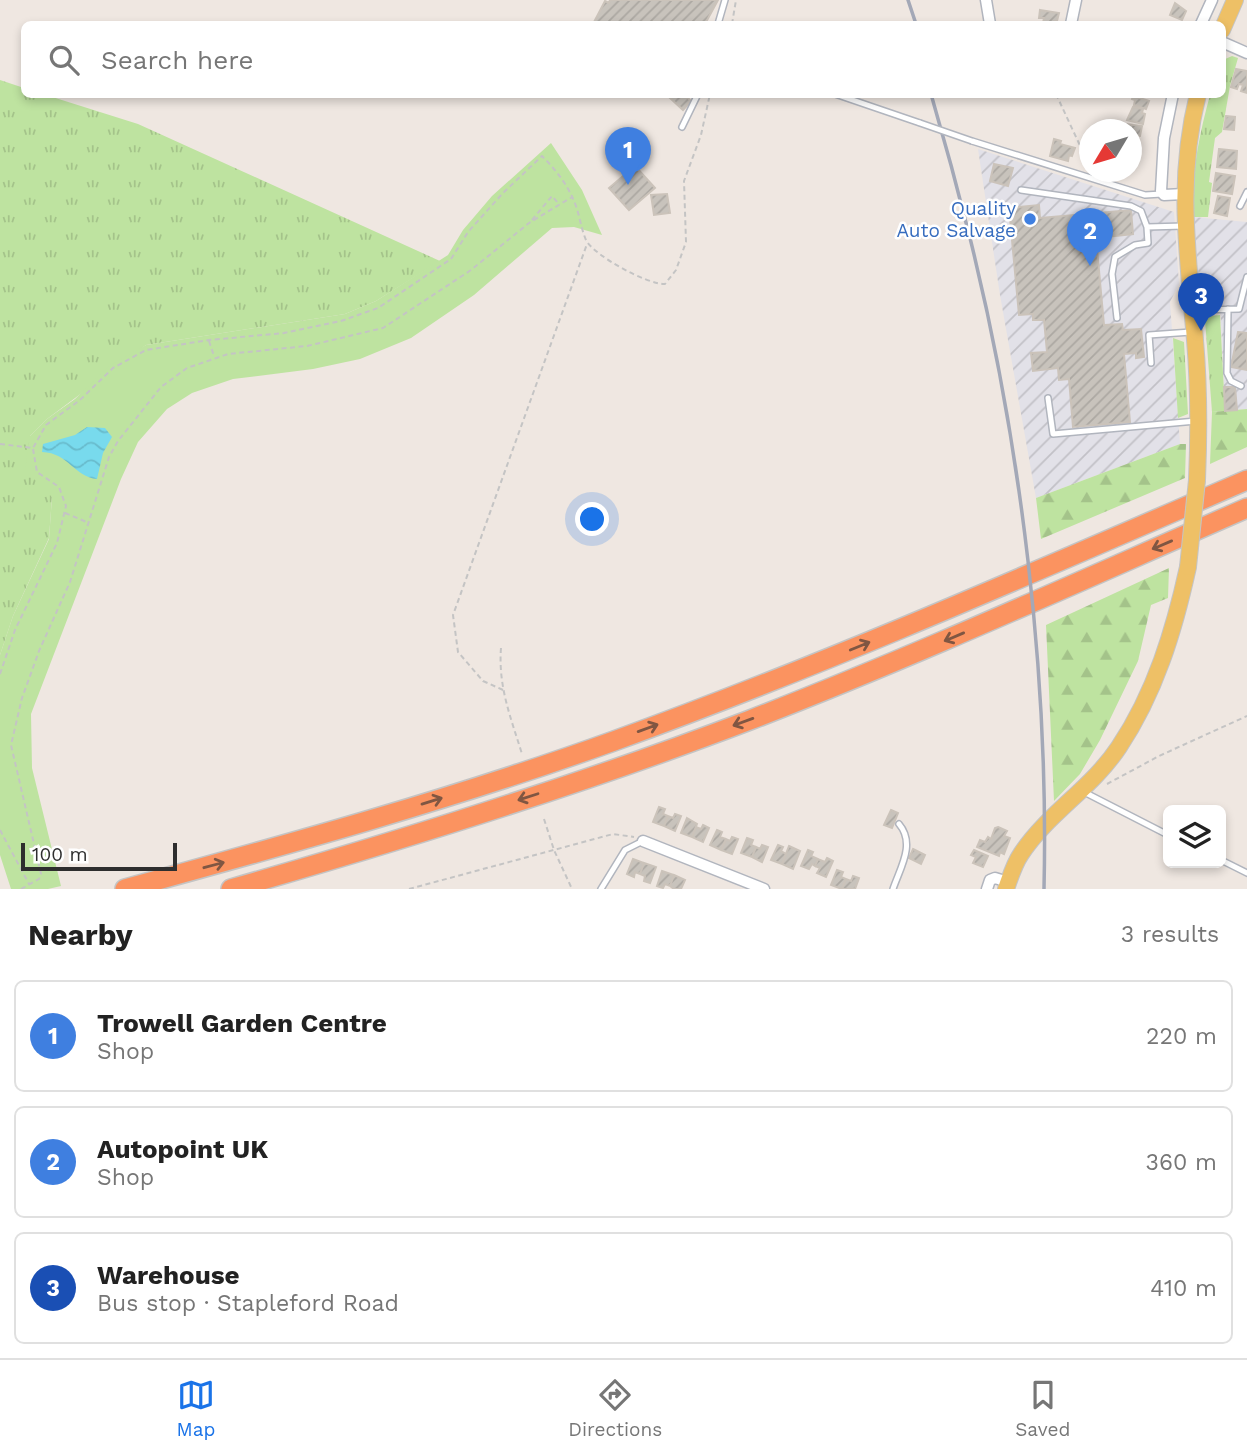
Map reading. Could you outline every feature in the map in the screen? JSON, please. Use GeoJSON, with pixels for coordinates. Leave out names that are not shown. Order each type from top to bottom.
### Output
{"type":"FeatureCollection","features":[{"type":"Feature","properties":{"kind":"highway"},"geometry":{"type":"LineString","coordinates":[[125,889],[390,814],[610,742],[781,678],[944,612],[1247,480]]}},
{"type":"Feature","properties":{"kind":"highway"},"geometry":{"type":"LineString","coordinates":[[231,889],[396,841],[748,720],[904,658],[1247,509]]}},
{"type":"Feature","properties":{"kind":"main road"},"geometry":{"type":"LineString","coordinates":[[1226,22],[1235,0]]}},
{"type":"Feature","properties":{"kind":"main road"},"geometry":{"type":"LineString","coordinates":[[1007,886],[1019,857],[1030,841],[1085,793],[1118,748],[1145,699],[1167,650],[1188,567],[1197,480],[1199,420],[1184,226],[1184,194],[1187,144],[1197,98]]}},
{"type":"Feature","properties":{"kind":"street"},"geometry":{"type":"LineString","coordinates":[[986,0],[990,21]]}},
{"type":"Feature","properties":{"kind":"street"},"geometry":{"type":"LineString","coordinates":[[1072,21],[1076,0]]}},
{"type":"Feature","properties":{"kind":"street"},"geometry":{"type":"LineString","coordinates":[[1202,21],[1212,0]]}},
{"type":"Feature","properties":{"kind":"street"},"geometry":{"type":"LineString","coordinates":[[1226,43],[1247,52]]}},
{"type":"Feature","properties":{"kind":"street"},"geometry":{"type":"LineString","coordinates":[[1172,98],[1161,158],[1162,194],[1184,194]]}},
{"type":"Feature","properties":{"kind":"street"},"geometry":{"type":"LineString","coordinates":[[643,841],[764,889]]}},
{"type":"Feature","properties":{"kind":"street"},"geometry":{"type":"LineString","coordinates":[[987,889],[990,880],[995,878],[1007,886]]}},
{"type":"Feature","properties":{"kind":"lane"},"geometry":{"type":"LineString","coordinates":[[719,21],[725,0]]}},
{"type":"Feature","properties":{"kind":"lane"},"geometry":{"type":"LineString","coordinates":[[681,127],[696,98]]}},
{"type":"Feature","properties":{"kind":"lane"},"geometry":{"type":"LineString","coordinates":[[847,98],[972,141],[1146,195],[1162,194]]}},
{"type":"Feature","properties":{"kind":"lane"},"geometry":{"type":"LineString","coordinates":[[1021,190],[1131,206],[1141,211],[1147,227],[1148,243],[1135,245],[1120,253],[1112,263],[1117,318]]}},
{"type":"Feature","properties":{"kind":"lane"},"geometry":{"type":"LineString","coordinates":[[1240,206],[1247,192]]}},
{"type":"Feature","properties":{"kind":"lane"},"geometry":{"type":"LineString","coordinates":[[1147,227],[1184,226]]}},
{"type":"Feature","properties":{"kind":"lane"},"geometry":{"type":"LineString","coordinates":[[1192,310],[1239,309],[1247,277]]}},
{"type":"Feature","properties":{"kind":"lane"},"geometry":{"type":"LineString","coordinates":[[1228,309],[1227,373],[1231,381],[1241,386]]}},
{"type":"Feature","properties":{"kind":"lane"},"geometry":{"type":"LineString","coordinates":[[1151,363],[1149,335],[1194,331]]}},
{"type":"Feature","properties":{"kind":"lane"},"geometry":{"type":"LineString","coordinates":[[1048,398],[1053,434],[1199,420]]}},
{"type":"Feature","properties":{"kind":"lane"},"geometry":{"type":"LineString","coordinates":[[1085,793],[1163,832]]}},
{"type":"Feature","properties":{"kind":"lane"},"geometry":{"type":"LineString","coordinates":[[893,889],[908,844],[906,834],[899,824]]}},
{"type":"Feature","properties":{"kind":"lane"},"geometry":{"type":"LineString","coordinates":[[601,889],[625,850],[643,841]]}},
{"type":"Feature","properties":{"kind":"lane"},"geometry":{"type":"LineString","coordinates":[[1226,862],[1247,873]]}},
{"type":"Feature","properties":{"kind":"path"},"geometry":{"type":"LineString","coordinates":[[732,21],[736,0]]}},
{"type":"Feature","properties":{"kind":"path"},"geometry":{"type":"LineString","coordinates":[[0,674],[15,630],[57,543],[66,506],[59,487],[37,472],[33,448],[46,425],[80,400],[113,368],[146,350],[209,340],[284,333],[341,321],[378,308],[451,259],[468,232],[542,156],[565,182],[587,243],[626,270],[658,284],[665,284],[676,270],[686,242],[684,181],[701,135],[709,98]]}},
{"type":"Feature","properties":{"kind":"path"},"geometry":{"type":"LineString","coordinates":[[1058,98],[1079,143]]}},
{"type":"Feature","properties":{"kind":"path"},"geometry":{"type":"LineString","coordinates":[[529,223],[552,195],[559,204]]}},
{"type":"Feature","properties":{"kind":"path"},"geometry":{"type":"LineString","coordinates":[[20,889],[39,879],[41,874],[11,745],[22,698],[39,651],[70,582],[101,482],[118,441],[170,378],[187,368],[215,357],[307,346],[383,328],[471,270],[529,223],[572,197]]}},
{"type":"Feature","properties":{"kind":"path"},"geometry":{"type":"LineString","coordinates":[[503,690],[482,681],[458,652],[453,615],[587,243]]}},
{"type":"Feature","properties":{"kind":"path"},"geometry":{"type":"LineString","coordinates":[[209,340],[215,357]]}},
{"type":"Feature","properties":{"kind":"path"},"geometry":{"type":"LineString","coordinates":[[0,444],[33,448]]}},
{"type":"Feature","properties":{"kind":"path"},"geometry":{"type":"LineString","coordinates":[[64,513],[89,523]]}},
{"type":"Feature","properties":{"kind":"path"},"geometry":{"type":"LineString","coordinates":[[502,648],[500,671],[503,690],[522,754]]}},
{"type":"Feature","properties":{"kind":"path"},"geometry":{"type":"LineString","coordinates":[[1085,793],[1247,716]]}},
{"type":"Feature","properties":{"kind":"path"},"geometry":{"type":"LineString","coordinates":[[544,819],[554,850],[572,889]]}},
{"type":"Feature","properties":{"kind":"path"},"geometry":{"type":"LineString","coordinates":[[0,832],[30,885]]}},
{"type":"Feature","properties":{"kind":"path"},"geometry":{"type":"LineString","coordinates":[[409,889],[613,834],[628,835],[643,841]]}},
{"type":"Feature","properties":{"kind":"shaded area"},"geometry":{"type":"Polygon","coordinates":[[[978,149],[1174,212],[1179,284],[1170,302],[1180,444],[1036,498],[1000,295],[978,149]]]}},
{"type":"Feature","properties":{"kind":"shaded area"},"geometry":{"type":"Polygon","coordinates":[[[1193,217],[1247,222],[1247,409],[1225,411],[1220,302],[1199,279],[1193,217]]]}},
{"type":"Feature","properties":{"kind":"green space"},"geometry":{"type":"Polygon","coordinates":[[[1232,56],[1238,58],[1222,132],[1215,138],[1208,217],[1193,217],[1199,140],[1209,98],[1226,98],[1226,59],[1232,56]]]}},
{"type":"Feature","properties":{"kind":"green space"},"geometry":{"type":"Polygon","coordinates":[[[0,80],[21,87],[21,98],[56,98],[138,124],[440,261],[376,301],[345,314],[146,345],[47,419],[30,436],[52,497],[49,538],[13,616],[0,655],[0,80]]]}},
{"type":"Feature","properties":{"kind":"green space"},"geometry":{"type":"Polygon","coordinates":[[[551,143],[582,190],[602,235],[574,227],[552,228],[474,295],[411,338],[360,359],[313,369],[233,379],[192,393],[167,409],[138,442],[121,479],[31,714],[32,768],[61,886],[48,889],[11,889],[0,855],[0,655],[13,616],[49,539],[52,497],[25,470],[30,436],[47,419],[75,399],[109,366],[146,345],[345,314],[376,301],[448,255],[463,230],[492,196],[551,143]]]}},
{"type":"Feature","properties":{"kind":"green space"},"geometry":{"type":"Polygon","coordinates":[[[1220,315],[1225,411],[1212,412],[1205,320],[1210,316],[1220,315]]]}},
{"type":"Feature","properties":{"kind":"green space"},"geometry":{"type":"Polygon","coordinates":[[[1173,338],[1184,342],[1188,414],[1178,418],[1173,338]]]}},
{"type":"Feature","properties":{"kind":"green space"},"geometry":{"type":"Polygon","coordinates":[[[1247,409],[1247,447],[1210,464],[1212,412],[1247,409]]]}},
{"type":"Feature","properties":{"kind":"green space"},"geometry":{"type":"Polygon","coordinates":[[[1186,444],[1185,478],[1041,539],[1036,498],[1186,444]]]}},
{"type":"Feature","properties":{"kind":"green space"},"geometry":{"type":"Polygon","coordinates":[[[1169,568],[1168,598],[1151,605],[1138,661],[1100,740],[1080,774],[1054,801],[1046,625],[1169,568]]]}},
{"type":"Feature","properties":{"kind":"water"},"geometry":{"type":"Polygon","coordinates":[[[87,427],[105,428],[112,437],[103,453],[97,479],[83,474],[59,456],[42,452],[43,444],[75,435],[87,427]]]}},
{"type":"Feature","properties":{"kind":"building"},"geometry":{"type":"Polygon","coordinates":[[[610,0],[718,0],[707,21],[595,21],[605,1],[609,3],[610,0]]]}},
{"type":"Feature","properties":{"kind":"building"},"geometry":{"type":"Polygon","coordinates":[[[1175,3],[1186,11],[1182,20],[1170,15],[1175,3]]]}},
{"type":"Feature","properties":{"kind":"building"},"geometry":{"type":"Polygon","coordinates":[[[1040,10],[1059,13],[1057,21],[1043,21],[1044,18],[1039,18],[1040,10]]]}},
{"type":"Feature","properties":{"kind":"building"},"geometry":{"type":"Polygon","coordinates":[[[1236,69],[1247,71],[1247,93],[1241,91],[1243,85],[1239,84],[1237,89],[1231,87],[1236,69]]]}},
{"type":"Feature","properties":{"kind":"building"},"geometry":{"type":"Polygon","coordinates":[[[670,98],[688,98],[691,101],[683,110],[670,98]]]}},
{"type":"Feature","properties":{"kind":"building"},"geometry":{"type":"Polygon","coordinates":[[[1132,99],[1149,101],[1146,109],[1134,105],[1135,100],[1132,99]]]}},
{"type":"Feature","properties":{"kind":"building"},"geometry":{"type":"Polygon","coordinates":[[[1133,107],[1143,109],[1143,124],[1142,119],[1127,119],[1133,107]]]}},
{"type":"Feature","properties":{"kind":"building"},"geometry":{"type":"Polygon","coordinates":[[[1226,116],[1235,117],[1234,130],[1224,129],[1226,116]]]}},
{"type":"Feature","properties":{"kind":"building"},"geometry":{"type":"Polygon","coordinates":[[[1054,139],[1061,141],[1060,144],[1075,148],[1068,161],[1050,156],[1054,139]]]}},
{"type":"Feature","properties":{"kind":"building"},"geometry":{"type":"Polygon","coordinates":[[[1219,149],[1237,151],[1236,169],[1217,167],[1219,149]]]}},
{"type":"Feature","properties":{"kind":"building"},"geometry":{"type":"Polygon","coordinates":[[[994,164],[1013,168],[1008,186],[990,181],[994,164]]]}},
{"type":"Feature","properties":{"kind":"building"},"geometry":{"type":"Polygon","coordinates":[[[635,166],[655,188],[629,210],[609,188],[635,166]]]}},
{"type":"Feature","properties":{"kind":"building"},"geometry":{"type":"Polygon","coordinates":[[[1216,173],[1235,176],[1232,194],[1213,191],[1216,173]]]}},
{"type":"Feature","properties":{"kind":"building"},"geometry":{"type":"Polygon","coordinates":[[[667,194],[670,213],[654,215],[651,195],[667,194]]]}},
{"type":"Feature","properties":{"kind":"building"},"geometry":{"type":"Polygon","coordinates":[[[1218,196],[1230,198],[1227,216],[1214,213],[1218,196]]]}},
{"type":"Feature","properties":{"kind":"building"},"geometry":{"type":"Polygon","coordinates":[[[1039,205],[1040,218],[1131,210],[1133,234],[1096,238],[1104,325],[1122,324],[1123,330],[1141,329],[1144,357],[1136,358],[1136,353],[1124,354],[1130,422],[1073,427],[1069,379],[1059,380],[1058,368],[1033,371],[1031,353],[1047,352],[1044,320],[1033,320],[1033,314],[1019,315],[1009,208],[1039,205]]]}},
{"type":"Feature","properties":{"kind":"building"},"geometry":{"type":"Polygon","coordinates":[[[1238,332],[1247,333],[1247,370],[1231,367],[1238,332]]]}},
{"type":"Feature","properties":{"kind":"building"},"geometry":{"type":"Polygon","coordinates":[[[1224,387],[1235,387],[1237,410],[1225,411],[1224,387]]]}},
{"type":"Feature","properties":{"kind":"building"},"geometry":{"type":"Polygon","coordinates":[[[659,807],[665,809],[663,814],[668,816],[664,826],[653,822],[659,807]]]}},
{"type":"Feature","properties":{"kind":"building"},"geometry":{"type":"Polygon","coordinates":[[[891,810],[898,813],[892,828],[884,825],[891,810]]]}},
{"type":"Feature","properties":{"kind":"building"},"geometry":{"type":"Polygon","coordinates":[[[675,814],[681,816],[675,831],[664,826],[668,816],[673,818],[675,814]]]}},
{"type":"Feature","properties":{"kind":"building"},"geometry":{"type":"Polygon","coordinates":[[[687,818],[697,824],[692,837],[681,833],[687,818]]]}},
{"type":"Feature","properties":{"kind":"building"},"geometry":{"type":"Polygon","coordinates":[[[703,825],[709,828],[703,842],[692,837],[696,827],[701,829],[703,825]]]}},
{"type":"Feature","properties":{"kind":"building"},"geometry":{"type":"Polygon","coordinates":[[[998,827],[1007,831],[1004,836],[1010,838],[1004,854],[1000,852],[999,856],[977,847],[980,840],[985,842],[988,837],[991,839],[998,827]]]}},
{"type":"Feature","properties":{"kind":"building"},"geometry":{"type":"Polygon","coordinates":[[[717,830],[722,832],[720,837],[726,839],[721,850],[710,845],[717,830]]]}},
{"type":"Feature","properties":{"kind":"building"},"geometry":{"type":"Polygon","coordinates":[[[732,837],[738,839],[732,854],[721,850],[726,839],[730,841],[732,837]]]}},
{"type":"Feature","properties":{"kind":"building"},"geometry":{"type":"Polygon","coordinates":[[[747,838],[753,840],[751,845],[756,847],[752,857],[741,853],[747,838]]]}},
{"type":"Feature","properties":{"kind":"building"},"geometry":{"type":"Polygon","coordinates":[[[762,845],[768,847],[762,862],[752,857],[756,847],[760,849],[762,845]]]}},
{"type":"Feature","properties":{"kind":"building"},"geometry":{"type":"Polygon","coordinates":[[[778,845],[783,847],[781,851],[786,854],[782,864],[771,860],[778,845]]]}},
{"type":"Feature","properties":{"kind":"building"},"geometry":{"type":"Polygon","coordinates":[[[789,846],[800,851],[793,869],[782,864],[789,846]]]}},
{"type":"Feature","properties":{"kind":"building"},"geometry":{"type":"Polygon","coordinates":[[[913,849],[925,855],[921,864],[909,858],[913,849]]]}},
{"type":"Feature","properties":{"kind":"building"},"geometry":{"type":"Polygon","coordinates":[[[808,850],[813,852],[811,856],[818,859],[815,866],[812,864],[809,869],[801,866],[808,850]]]}},
{"type":"Feature","properties":{"kind":"building"},"geometry":{"type":"Polygon","coordinates":[[[974,850],[988,856],[983,867],[973,863],[976,857],[971,855],[974,850]]]}},
{"type":"Feature","properties":{"kind":"building"},"geometry":{"type":"Polygon","coordinates":[[[827,858],[833,861],[826,877],[817,873],[820,868],[815,866],[818,859],[825,862],[827,858]]]}},
{"type":"Feature","properties":{"kind":"building"},"geometry":{"type":"Polygon","coordinates":[[[633,859],[644,863],[640,874],[635,872],[634,877],[627,874],[633,859]]]}},
{"type":"Feature","properties":{"kind":"building"},"geometry":{"type":"Polygon","coordinates":[[[644,863],[656,867],[650,883],[644,881],[645,876],[640,874],[644,863]]]}},
{"type":"Feature","properties":{"kind":"building"},"geometry":{"type":"Polygon","coordinates":[[[837,870],[843,872],[841,877],[846,879],[842,889],[831,885],[837,870]]]}},
{"type":"Feature","properties":{"kind":"building"},"geometry":{"type":"Polygon","coordinates":[[[662,871],[674,875],[670,886],[665,884],[663,888],[657,886],[662,871]]]}},
{"type":"Feature","properties":{"kind":"building"},"geometry":{"type":"Polygon","coordinates":[[[674,875],[685,880],[681,889],[670,886],[674,875]]]}},
{"type":"Feature","properties":{"kind":"building"},"geometry":{"type":"Polygon","coordinates":[[[853,876],[859,878],[855,889],[842,889],[846,879],[851,881],[853,876]]]}},
{"type":"Feature","properties":{"kind":"railway"},"geometry":{"type":"LineString","coordinates":[[908,0],[915,21]]}},
{"type":"Feature","properties":{"kind":"railway"},"geometry":{"type":"LineString","coordinates":[[932,98],[988,316],[1017,478],[1028,561],[1042,726],[1044,889]]}},
{"type":"Feature","properties":{"kind":"place","name":"Trowell Garden Centre"},"geometry":{"type":"Point","coordinates":[628,185]}},
{"type":"Feature","properties":{"kind":"place","name":"Quality Auto Salvage"},"geometry":{"type":"Point","coordinates":[1030,219]}},
{"type":"Feature","properties":{"kind":"place","name":"Autopoint UK"},"geometry":{"type":"Point","coordinates":[1090,266]}},
{"type":"Feature","properties":{"kind":"place","name":"Warehouse"},"geometry":{"type":"Point","coordinates":[1201,331]}}]}
